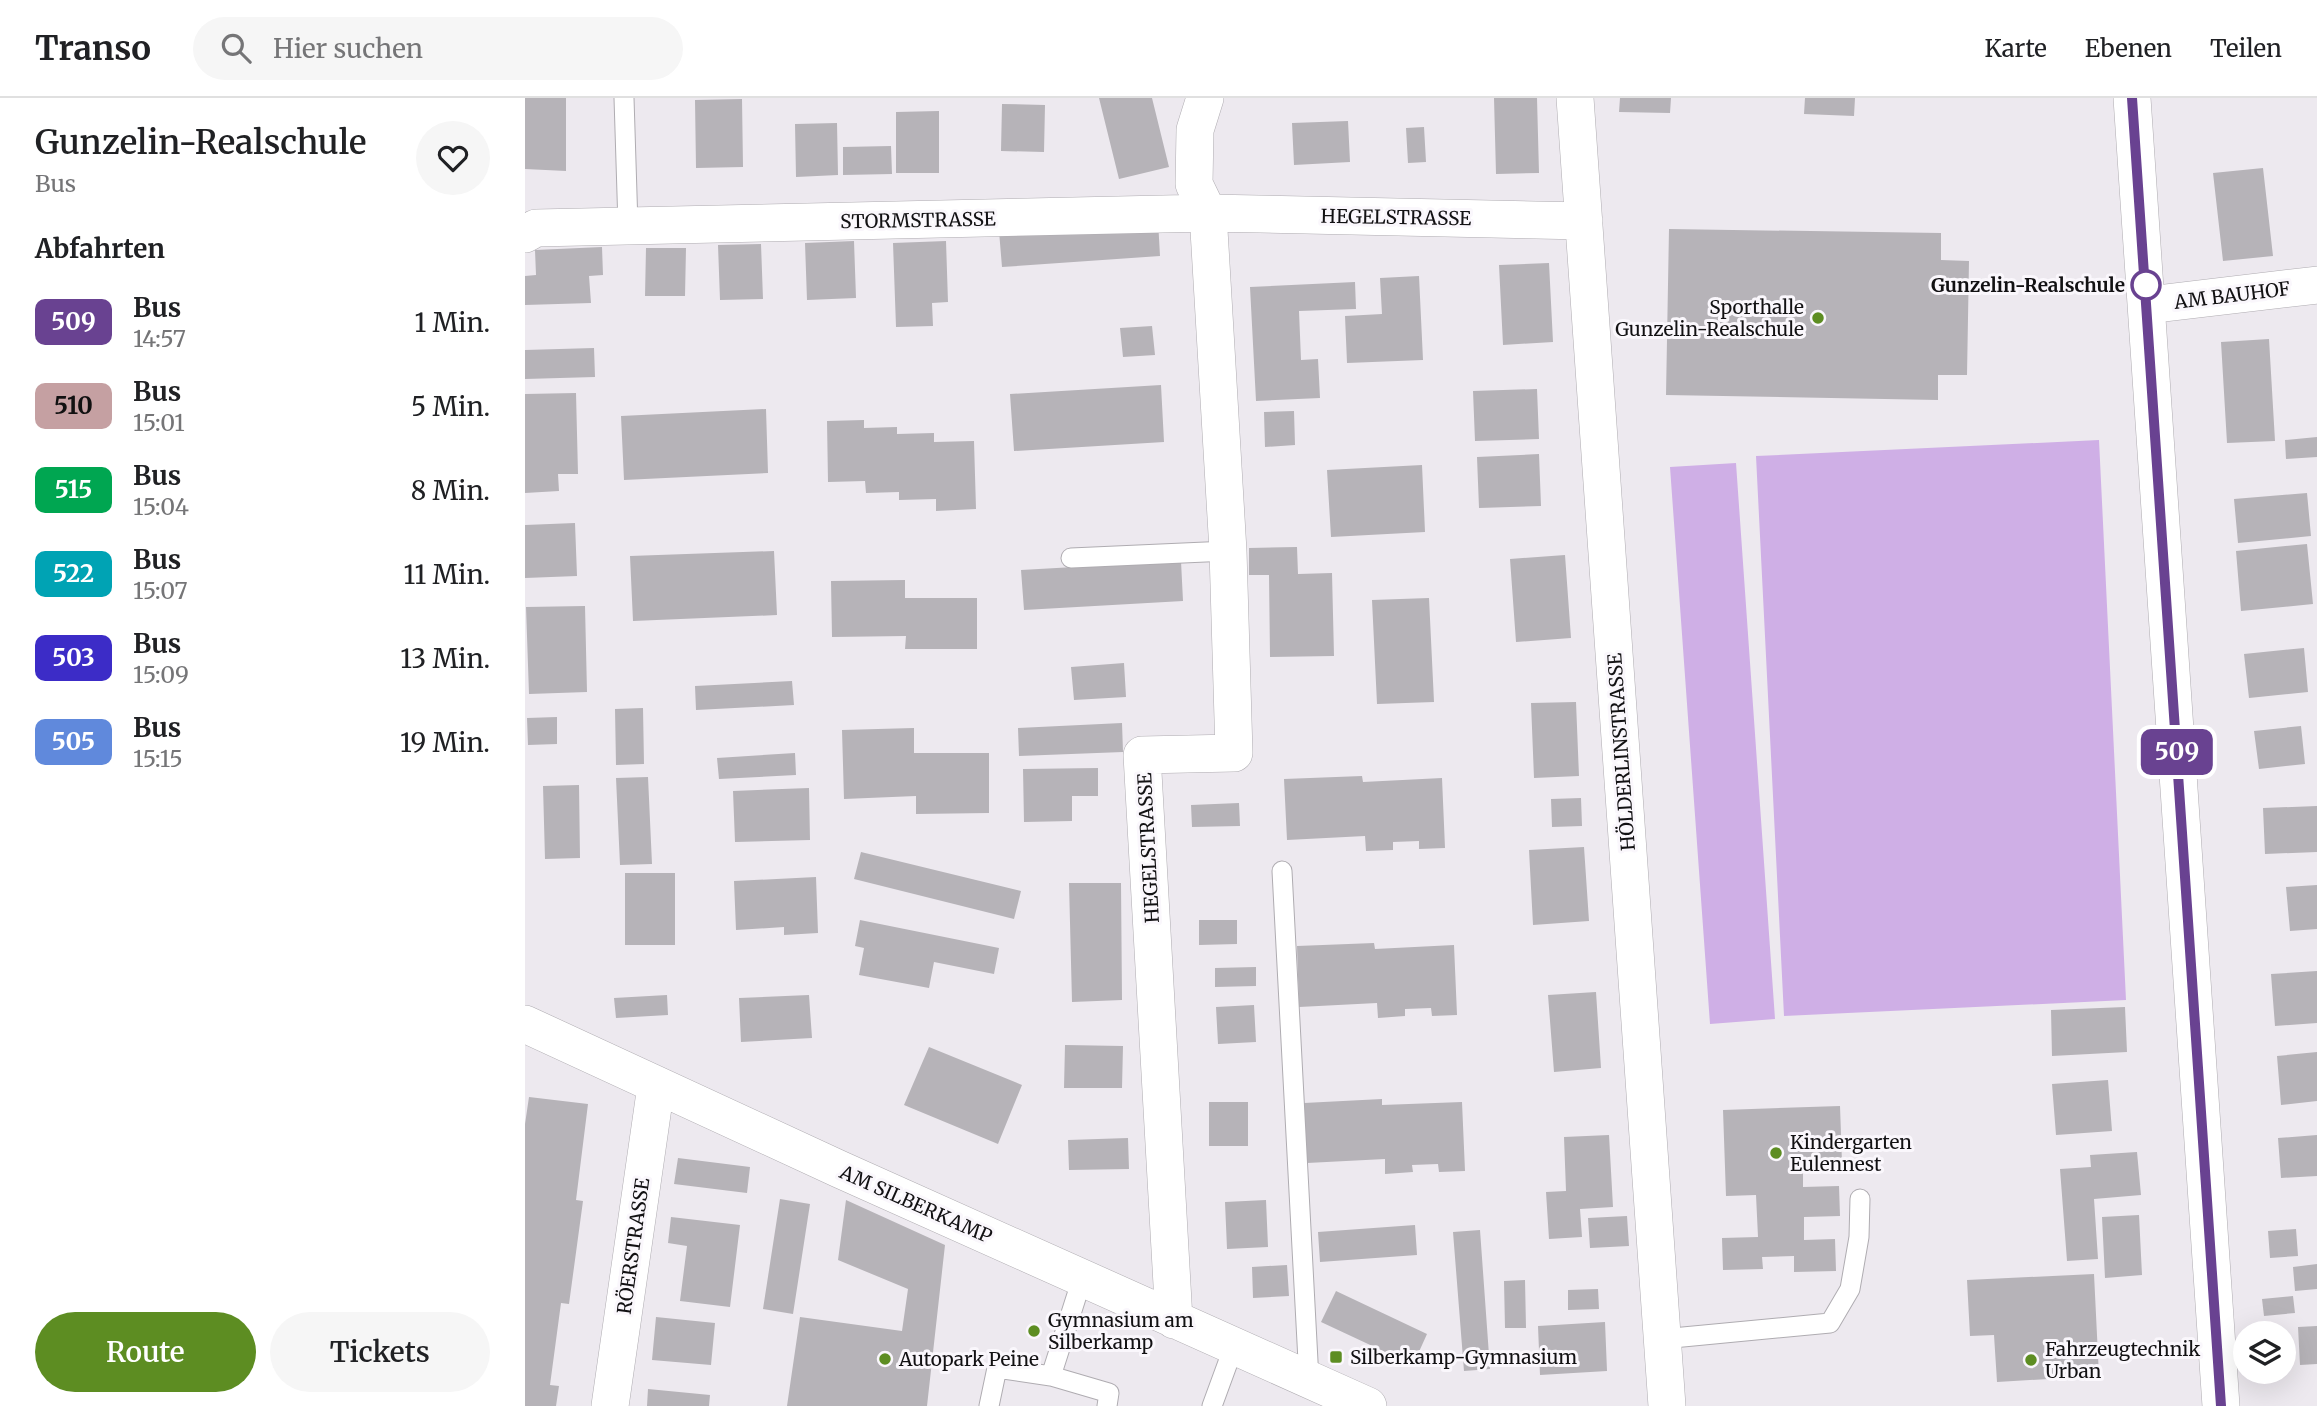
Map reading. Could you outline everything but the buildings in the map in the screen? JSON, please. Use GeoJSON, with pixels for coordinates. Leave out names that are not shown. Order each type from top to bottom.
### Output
{"type":"FeatureCollection","features":[{"type":"Feature","properties":{"kind":"street","name":"HEGELSTRASSE"},"geometry":{"type":"LineString","coordinates":[[1174,1320],[1142,755],[1234,753],[1228,551],[1208,214],[1194,184],[1195,130],[1205,98]]}},
{"type":"Feature","properties":{"kind":"street","name":"HÖLDERLINSTRASSE"},"geometry":{"type":"LineString","coordinates":[[1575,98],[1667,1406]]}},
{"type":"Feature","properties":{"kind":"street"},"geometry":{"type":"LineString","coordinates":[[2132,98],[2221,1406]]}},
{"type":"Feature","properties":{"kind":"street","name":"STORMSTRASSE"},"geometry":{"type":"LineString","coordinates":[[525,234],[536,228],[1208,214]]}},
{"type":"Feature","properties":{"kind":"street","name":"HEGELSTRASSE"},"geometry":{"type":"LineString","coordinates":[[1208,214],[1584,221]]}},
{"type":"Feature","properties":{"kind":"street","name":"AM BAUHOF"},"geometry":{"type":"LineString","coordinates":[[2148,305],[2317,285]]}},
{"type":"Feature","properties":{"kind":"street","name":"AM SILBERKAMP"},"geometry":{"type":"LineString","coordinates":[[525,1024],[656,1086],[1368,1406]]}},
{"type":"Feature","properties":{"kind":"street","name":"RÖERSTRASSE"},"geometry":{"type":"LineString","coordinates":[[610,1406],[656,1086]]}},
{"type":"Feature","properties":{"kind":"lane"},"geometry":{"type":"LineString","coordinates":[[624,98],[628,226]]}},
{"type":"Feature","properties":{"kind":"lane"},"geometry":{"type":"LineString","coordinates":[[1071,558],[1228,551]]}},
{"type":"Feature","properties":{"kind":"lane"},"geometry":{"type":"LineString","coordinates":[[1282,871],[1309,1380]]}},
{"type":"Feature","properties":{"kind":"lane"},"geometry":{"type":"LineString","coordinates":[[1662,1339],[1830,1323],[1850,1289],[1859,1237],[1860,1199]]}},
{"type":"Feature","properties":{"kind":"lane"},"geometry":{"type":"LineString","coordinates":[[1051,1376],[1083,1279]]}},
{"type":"Feature","properties":{"kind":"lane"},"geometry":{"type":"LineString","coordinates":[[1212,1406],[1234,1346]]}},
{"type":"Feature","properties":{"kind":"lane"},"geometry":{"type":"LineString","coordinates":[[989,1406],[997,1368],[1051,1376],[1109,1393],[1107,1406]]}},
{"type":"Feature","properties":{"kind":"shaded area"},"geometry":{"type":"Polygon","coordinates":[[[2099,440],[2126,1000],[1784,1016],[1756,456],[2099,440]]]}},
{"type":"Feature","properties":{"kind":"shaded area"},"geometry":{"type":"Polygon","coordinates":[[[1736,463],[1775,1019],[1710,1024],[1670,467],[1736,463]]]}},
{"type":"Feature","properties":{"kind":"bus line","name":"509"},"geometry":{"type":"LineString","coordinates":[[2132,98],[2221,1406]]}},
{"type":"Feature","properties":{"kind":"place","name":"Gunzelin-Realschule"},"geometry":{"type":"Point","coordinates":[2146,285]}},
{"type":"Feature","properties":{"kind":"place","name":"Sporthalle Gunzelin-Realschule"},"geometry":{"type":"Point","coordinates":[1818,318]}},
{"type":"Feature","properties":{"kind":"place","name":"Kindergarten Eulennest"},"geometry":{"type":"Point","coordinates":[1776,1153]}},
{"type":"Feature","properties":{"kind":"place","name":"Gymnasium am Silberkamp"},"geometry":{"type":"Point","coordinates":[1034,1331]}},
{"type":"Feature","properties":{"kind":"place","name":"Silberkamp-Gymnasium"},"geometry":{"type":"Point","coordinates":[1336,1357]}},
{"type":"Feature","properties":{"kind":"place","name":"Autopark Peine"},"geometry":{"type":"Point","coordinates":[885,1359]}},
{"type":"Feature","properties":{"kind":"place","name":"Fahrzeugtechnik Urban"},"geometry":{"type":"Point","coordinates":[2031,1360]}}]}
